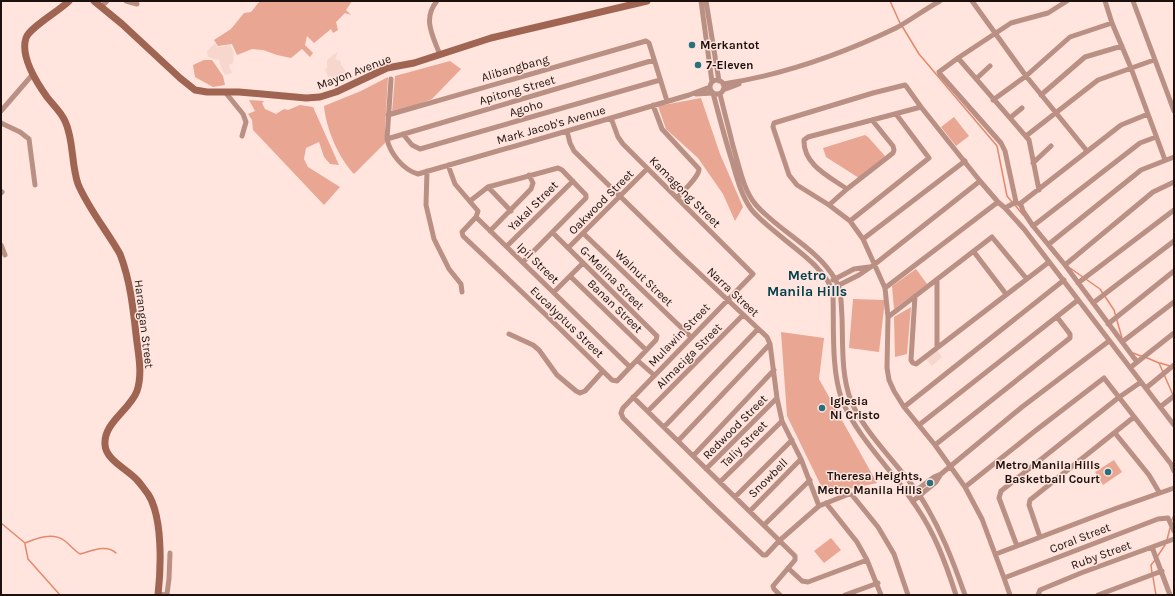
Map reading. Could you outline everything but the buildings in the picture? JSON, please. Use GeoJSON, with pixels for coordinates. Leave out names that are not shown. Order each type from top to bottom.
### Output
{"type":"FeatureCollection","features":[{"type":"Feature","properties":{"kind":"main road","name":"Harangan Street"},"geometry":{"type":"LineString","coordinates":[[69,1],[59,11],[31,30],[26,37],[25,42],[26,56],[33,74],[43,91],[65,121],[69,134],[78,183],[120,254],[132,294],[140,379],[133,399],[110,426],[106,434],[105,444],[108,453],[136,479],[148,494],[154,507],[161,556],[158,594]]}},
{"type":"Feature","properties":{"kind":"main road","name":"Mayon Avenue"},"geometry":{"type":"LineString","coordinates":[[94,1],[122,24],[190,86],[200,91],[250,93],[300,98],[320,97],[348,87],[387,68],[414,63],[491,38],[647,1]]}},
{"type":"Feature","properties":{"kind":"street"},"geometry":{"type":"LineString","coordinates":[[101,7],[106,1]]}},
{"type":"Feature","properties":{"kind":"street"},"geometry":{"type":"LineString","coordinates":[[126,1],[137,4]]}},
{"type":"Feature","properties":{"kind":"street"},"geometry":{"type":"LineString","coordinates":[[437,1],[430,10],[429,25],[440,55]]}},
{"type":"Feature","properties":{"kind":"street"},"geometry":{"type":"LineString","coordinates":[[700,1],[712,93],[737,179],[747,202],[756,214],[806,258],[829,282],[832,289],[836,374],[842,399],[858,429],[913,501],[933,532],[943,556],[954,594],[963,589]]}},
{"type":"Feature","properties":{"kind":"street"},"geometry":{"type":"LineString","coordinates":[[706,1],[721,82],[721,92],[740,170],[751,198],[780,228],[824,264],[835,279],[841,299],[846,387],[852,402],[867,428],[920,496],[940,530],[965,595]]}},
{"type":"Feature","properties":{"kind":"street"},"geometry":{"type":"LineString","coordinates":[[721,92],[747,80],[797,66],[845,50],[897,27],[940,1]]}},
{"type":"Feature","properties":{"kind":"street"},"geometry":{"type":"LineString","coordinates":[[972,1],[1026,76],[1087,151]]}},
{"type":"Feature","properties":{"kind":"street"},"geometry":{"type":"LineString","coordinates":[[1067,1],[1048,13],[1011,23],[940,70],[940,74],[1003,147],[1018,203],[1023,212],[1065,265],[1137,362]]}},
{"type":"Feature","properties":{"kind":"street"},"geometry":{"type":"LineString","coordinates":[[1105,1],[1112,23],[1131,68],[1165,160]]}},
{"type":"Feature","properties":{"kind":"street"},"geometry":{"type":"LineString","coordinates":[[1133,1],[1174,111]]}},
{"type":"Feature","properties":{"kind":"street"},"geometry":{"type":"LineString","coordinates":[[993,100],[1026,76],[1070,37],[1112,23]]}},
{"type":"Feature","properties":{"kind":"street","name":"Alibangbang"},"geometry":{"type":"LineString","coordinates":[[388,115],[646,41],[648,42],[654,60]]}},
{"type":"Feature","properties":{"kind":"street"},"geometry":{"type":"LineString","coordinates":[[1041,95],[1085,57],[1122,46]]}},
{"type":"Feature","properties":{"kind":"street"},"geometry":{"type":"LineString","coordinates":[[958,58],[1029,140],[1039,190]]}},
{"type":"Feature","properties":{"kind":"street"},"geometry":{"type":"LineString","coordinates":[[654,60],[667,101]]}},
{"type":"Feature","properties":{"kind":"street","name":"Apitong Street"},"geometry":{"type":"LineString","coordinates":[[387,139],[654,60]]}},
{"type":"Feature","properties":{"kind":"street"},"geometry":{"type":"LineString","coordinates":[[1026,136],[1098,80],[1154,60]]}},
{"type":"Feature","properties":{"kind":"street"},"geometry":{"type":"LineString","coordinates":[[976,79],[990,66]]}},
{"type":"Feature","properties":{"kind":"street"},"geometry":{"type":"LineString","coordinates":[[1,111],[33,74]]}},
{"type":"Feature","properties":{"kind":"street"},"geometry":{"type":"LineString","coordinates":[[387,139],[391,79]]}},
{"type":"Feature","properties":{"kind":"street","name":"Agoho"},"geometry":{"type":"LineString","coordinates":[[403,134],[412,145],[420,149],[660,80]]}},
{"type":"Feature","properties":{"kind":"street"},"geometry":{"type":"LineString","coordinates":[[721,82],[747,80]]}},
{"type":"Feature","properties":{"kind":"street","name":"Mark Jacob's Avenue"},"geometry":{"type":"LineString","coordinates":[[387,139],[390,148],[402,164],[418,174],[653,106],[689,95],[721,82]]}},
{"type":"Feature","properties":{"kind":"street"},"geometry":{"type":"LineString","coordinates":[[1010,595],[996,554],[982,520],[965,487],[935,445],[904,407],[894,391],[887,374],[888,317],[885,288],[863,239],[850,221],[797,185],[789,175],[773,127],[774,123],[873,93],[905,85],[980,181],[1024,229],[1174,425]]}},
{"type":"Feature","properties":{"kind":"street"},"geometry":{"type":"LineString","coordinates":[[225,92],[243,114],[246,122],[242,136]]}},
{"type":"Feature","properties":{"kind":"street","name":"Mark Jacob's Avenue"},"geometry":{"type":"LineString","coordinates":[[689,95],[721,92]]}},
{"type":"Feature","properties":{"kind":"street"},"geometry":{"type":"LineString","coordinates":[[653,106],[662,129],[699,169],[699,172],[677,198]]}},
{"type":"Feature","properties":{"kind":"street"},"geometry":{"type":"LineString","coordinates":[[847,189],[812,164],[806,151],[804,140],[808,137],[921,107]]}},
{"type":"Feature","properties":{"kind":"street"},"geometry":{"type":"LineString","coordinates":[[1010,118],[1022,108]]}},
{"type":"Feature","properties":{"kind":"street"},"geometry":{"type":"LineString","coordinates":[[850,221],[929,158],[896,114]]}},
{"type":"Feature","properties":{"kind":"street"},"geometry":{"type":"LineString","coordinates":[[1006,208],[1021,203],[1121,125],[1148,114]]}},
{"type":"Feature","properties":{"kind":"street","name":"Kamagong Street"},"geometry":{"type":"LineString","coordinates":[[611,118],[618,137],[647,169],[753,274]]}},
{"type":"Feature","properties":{"kind":"street"},"geometry":{"type":"LineString","coordinates":[[829,206],[847,189],[893,153],[893,146],[872,120]]}},
{"type":"Feature","properties":{"kind":"street"},"geometry":{"type":"LineString","coordinates":[[1,123],[20,132],[29,139],[35,184]]}},
{"type":"Feature","properties":{"kind":"street","name":"Narra Street"},"geometry":{"type":"LineString","coordinates":[[566,131],[574,151],[767,337],[770,344],[777,398],[782,421],[802,459],[819,506]]}},
{"type":"Feature","properties":{"kind":"street"},"geometry":{"type":"LineString","coordinates":[[1033,226],[1140,143],[1156,137]]}},
{"type":"Feature","properties":{"kind":"street"},"geometry":{"type":"LineString","coordinates":[[1033,163],[1051,146]]}},
{"type":"Feature","properties":{"kind":"street"},"geometry":{"type":"LineString","coordinates":[[1048,244],[1141,170],[1174,157]]}},
{"type":"Feature","properties":{"kind":"street"},"geometry":{"type":"LineString","coordinates":[[863,239],[965,161]]}},
{"type":"Feature","properties":{"kind":"street","name":"Ipil Street"},"geometry":{"type":"LineString","coordinates":[[448,165],[456,184],[478,211],[476,217],[630,367]]}},
{"type":"Feature","properties":{"kind":"street"},"geometry":{"type":"LineString","coordinates":[[470,201],[488,187],[558,168],[562,170],[586,195],[586,198],[523,262]]}},
{"type":"Feature","properties":{"kind":"street","name":"Oakwood Street"},"geometry":{"type":"LineString","coordinates":[[568,248],[647,169]]}},
{"type":"Feature","properties":{"kind":"street"},"geometry":{"type":"LineString","coordinates":[[427,171],[426,205],[434,239],[450,269],[461,284],[462,292]]}},
{"type":"Feature","properties":{"kind":"street"},"geometry":{"type":"LineString","coordinates":[[490,231],[511,211],[532,187],[533,183],[529,175]]}},
{"type":"Feature","properties":{"kind":"street","name":"Yakal Street"},"geometry":{"type":"LineString","coordinates":[[507,246],[573,181]]}},
{"type":"Feature","properties":{"kind":"street"},"geometry":{"type":"LineString","coordinates":[[832,289],[859,275],[875,264],[980,181]]}},
{"type":"Feature","properties":{"kind":"street"},"geometry":{"type":"LineString","coordinates":[[1065,265],[1153,192],[1174,182]]}},
{"type":"Feature","properties":{"kind":"street"},"geometry":{"type":"LineString","coordinates":[[488,187],[511,211]]}},
{"type":"Feature","properties":{"kind":"street"},"geometry":{"type":"LineString","coordinates":[[885,288],[998,202]]}},
{"type":"Feature","properties":{"kind":"street"},"geometry":{"type":"LineString","coordinates":[[1078,283],[1174,210]]}},
{"type":"Feature","properties":{"kind":"street","name":"Eucalyptus Street"},"geometry":{"type":"LineString","coordinates":[[476,217],[462,234],[463,236],[612,380],[616,381],[656,340],[657,337]]}},
{"type":"Feature","properties":{"kind":"street","name":"G-Melina Street"},"geometry":{"type":"LineString","coordinates":[[553,233],[657,337]]}},
{"type":"Feature","properties":{"kind":"street","name":"Walnut Street"},"geometry":{"type":"LineString","coordinates":[[583,233],[691,337]]}},
{"type":"Feature","properties":{"kind":"street"},"geometry":{"type":"LineString","coordinates":[[888,317],[992,237],[1026,278]]}},
{"type":"Feature","properties":{"kind":"street"},"geometry":{"type":"LineString","coordinates":[[1093,303],[1174,241]]}},
{"type":"Feature","properties":{"kind":"street"},"geometry":{"type":"LineString","coordinates":[[1,245],[5,255]]}},
{"type":"Feature","properties":{"kind":"street"},"geometry":{"type":"LineString","coordinates":[[974,252],[1006,294]]}},
{"type":"Feature","properties":{"kind":"street"},"geometry":{"type":"LineString","coordinates":[[915,296],[911,362],[917,364],[1026,278],[1049,262]]}},
{"type":"Feature","properties":{"kind":"street"},"geometry":{"type":"LineString","coordinates":[[554,292],[583,263]]}},
{"type":"Feature","properties":{"kind":"street"},"geometry":{"type":"LineString","coordinates":[[829,282],[854,269],[869,267]]}},
{"type":"Feature","properties":{"kind":"street"},"geometry":{"type":"LineString","coordinates":[[1108,324],[1174,271]]}},
{"type":"Feature","properties":{"kind":"street","name":"Mulawin Street"},"geometry":{"type":"LineString","coordinates":[[753,274],[654,375],[621,412],[623,418],[764,555],[766,555],[779,541]]}},
{"type":"Feature","properties":{"kind":"street","name":"Banan Street"},"geometry":{"type":"LineString","coordinates":[[570,276],[646,350]]}},
{"type":"Feature","properties":{"kind":"street"},"geometry":{"type":"LineString","coordinates":[[937,280],[937,347]]}},
{"type":"Feature","properties":{"kind":"street"},"geometry":{"type":"LineString","coordinates":[[904,407],[1064,280]]}},
{"type":"Feature","properties":{"kind":"street"},"geometry":{"type":"LineString","coordinates":[[919,425],[1078,300]]}},
{"type":"Feature","properties":{"kind":"street"},"geometry":{"type":"LineString","coordinates":[[1122,342],[1174,302]]}},
{"type":"Feature","properties":{"kind":"street","name":"Almaciga Street"},"geometry":{"type":"LineString","coordinates":[[648,411],[743,315]]}},
{"type":"Feature","properties":{"kind":"street"},"geometry":{"type":"LineString","coordinates":[[935,445],[1070,338],[1070,334],[1057,317]]}},
{"type":"Feature","properties":{"kind":"street"},"geometry":{"type":"LineString","coordinates":[[664,427],[758,329]]}},
{"type":"Feature","properties":{"kind":"street"},"geometry":{"type":"LineString","coordinates":[[1131,367],[1174,333]]}},
{"type":"Feature","properties":{"kind":"street"},"geometry":{"type":"LineString","coordinates":[[509,334],[539,350],[557,375],[580,393],[585,391],[603,371]]}},
{"type":"Feature","properties":{"kind":"street"},"geometry":{"type":"LineString","coordinates":[[909,496],[934,477],[941,474],[1022,407],[1109,341]]}},
{"type":"Feature","properties":{"kind":"street"},"geometry":{"type":"LineString","coordinates":[[678,441],[770,344]]}},
{"type":"Feature","properties":{"kind":"street"},"geometry":{"type":"LineString","coordinates":[[637,360],[654,375]]}},
{"type":"Feature","properties":{"kind":"street"},"geometry":{"type":"LineString","coordinates":[[1146,388],[1174,365]]}},
{"type":"Feature","properties":{"kind":"street"},"geometry":{"type":"LineString","coordinates":[[692,456],[774,370]]}},
{"type":"Feature","properties":{"kind":"street"},"geometry":{"type":"LineString","coordinates":[[965,487],[1104,378],[1118,398],[1172,463],[1174,471]]}},
{"type":"Feature","properties":{"kind":"street"},"geometry":{"type":"LineString","coordinates":[[1018,546],[999,498],[1001,491],[1118,398],[1141,382]]}},
{"type":"Feature","properties":{"kind":"street"},"geometry":{"type":"LineString","coordinates":[[1160,407],[1174,396]]}},
{"type":"Feature","properties":{"kind":"street"},"geometry":{"type":"LineString","coordinates":[[634,397],[796,558],[773,586],[780,595]]}},
{"type":"Feature","properties":{"kind":"street","name":"Redwood Street"},"geometry":{"type":"LineString","coordinates":[[706,469],[777,398]]}},
{"type":"Feature","properties":{"kind":"street"},"geometry":{"type":"LineString","coordinates":[[1040,538],[1029,505],[1030,500],[1134,417]]}},
{"type":"Feature","properties":{"kind":"street","name":"Taliy Street"},"geometry":{"type":"LineString","coordinates":[[720,482],[782,421]]}},
{"type":"Feature","properties":{"kind":"street"},"geometry":{"type":"LineString","coordinates":[[1114,433],[1149,476],[1159,492]]}},
{"type":"Feature","properties":{"kind":"street"},"geometry":{"type":"LineString","coordinates":[[735,497],[792,440]]}},
{"type":"Feature","properties":{"kind":"street","name":"Snowbell"},"geometry":{"type":"LineString","coordinates":[[750,511],[802,459]]}},
{"type":"Feature","properties":{"kind":"street"},"geometry":{"type":"LineString","coordinates":[[913,501],[936,482],[941,474]]}},
{"type":"Feature","properties":{"kind":"street"},"geometry":{"type":"LineString","coordinates":[[764,525],[810,480]]}},
{"type":"Feature","properties":{"kind":"street"},"geometry":{"type":"LineString","coordinates":[[996,554],[1159,492],[1174,488]]}},
{"type":"Feature","properties":{"kind":"street"},"geometry":{"type":"LineString","coordinates":[[779,541],[819,506],[849,494],[853,496],[878,528],[894,554],[908,595]]}},
{"type":"Feature","properties":{"kind":"street"},"geometry":{"type":"LineString","coordinates":[[826,503],[857,542],[878,583],[881,595]]}},
{"type":"Feature","properties":{"kind":"street","name":"Coral Street"},"geometry":{"type":"LineString","coordinates":[[1004,578],[1158,519],[1168,518],[1174,531]]}},
{"type":"Feature","properties":{"kind":"street","name":"Ruby Street"},"geometry":{"type":"LineString","coordinates":[[1038,595],[1040,590],[1081,573],[1174,539]]}},
{"type":"Feature","properties":{"kind":"street"},"geometry":{"type":"LineString","coordinates":[[1152,547],[1170,595]]}},
{"type":"Feature","properties":{"kind":"street"},"geometry":{"type":"LineString","coordinates":[[158,594],[167,594],[170,553]]}},
{"type":"Feature","properties":{"kind":"street"},"geometry":{"type":"LineString","coordinates":[[788,568],[802,581],[808,582],[867,560]]}},
{"type":"Feature","properties":{"kind":"street"},"geometry":{"type":"LineString","coordinates":[[1098,595],[1162,571]]}},
{"type":"Feature","properties":{"kind":"street"},"geometry":{"type":"LineString","coordinates":[[845,595],[878,583]]}},
{"type":"Feature","properties":{"kind":"shaded area"},"geometry":{"type":"Polygon","coordinates":[[[260,1],[352,1],[346,10],[351,15],[345,13],[336,22],[338,30],[333,33],[331,29],[314,43],[307,36],[305,45],[313,53],[310,57],[302,49],[291,58],[263,50],[252,49],[237,55],[232,44],[218,46],[214,40],[231,29],[244,13],[251,12],[260,1]]]}},
{"type":"Feature","properties":{"kind":"shaded area"},"geometry":{"type":"Polygon","coordinates":[[[215,43],[218,47],[230,45],[234,53],[233,63],[229,65],[232,73],[225,75],[221,68],[219,59],[217,60],[208,57],[207,51],[215,43]]]}},
{"type":"Feature","properties":{"kind":"shaded area"},"geometry":{"type":"Polygon","coordinates":[[[338,52],[335,59],[341,61],[341,65],[345,70],[345,76],[338,76],[337,78],[339,84],[335,86],[331,76],[328,77],[325,69],[327,68],[327,60],[338,52]]]}},
{"type":"Feature","properties":{"kind":"shaded area"},"geometry":{"type":"Polygon","coordinates":[[[204,60],[212,60],[223,76],[225,85],[213,87],[195,77],[193,65],[204,60]]]}},
{"type":"Feature","properties":{"kind":"shaded area"},"geometry":{"type":"Polygon","coordinates":[[[450,61],[461,69],[432,99],[392,112],[395,76],[450,61]]]}},
{"type":"Feature","properties":{"kind":"shaded area"},"geometry":{"type":"Polygon","coordinates":[[[388,77],[385,143],[354,174],[338,151],[330,133],[324,106],[361,91],[388,77]]]}},
{"type":"Feature","properties":{"kind":"shaded area"},"geometry":{"type":"Polygon","coordinates":[[[701,98],[720,154],[743,207],[735,221],[723,194],[698,158],[666,129],[658,106],[701,98]]]}},
{"type":"Feature","properties":{"kind":"shaded area"},"geometry":{"type":"Polygon","coordinates":[[[249,100],[264,101],[262,103],[265,109],[276,114],[284,109],[288,110],[300,105],[313,107],[339,165],[330,164],[324,157],[319,142],[306,148],[304,159],[308,167],[340,187],[324,205],[253,130],[252,120],[248,114],[255,111],[249,100]]]}},
{"type":"Feature","properties":{"kind":"shaded area"},"geometry":{"type":"Polygon","coordinates":[[[954,117],[969,136],[956,146],[941,127],[954,117]]]}},
{"type":"Feature","properties":{"kind":"shaded area"},"geometry":{"type":"Polygon","coordinates":[[[865,135],[885,156],[859,178],[826,157],[823,148],[865,135]]]}},
{"type":"Feature","properties":{"kind":"shaded area"},"geometry":{"type":"Polygon","coordinates":[[[916,269],[927,284],[894,309],[892,286],[916,269]]]}},
{"type":"Feature","properties":{"kind":"shaded area"},"geometry":{"type":"Polygon","coordinates":[[[853,299],[885,300],[879,352],[849,348],[853,299]]]}},
{"type":"Feature","properties":{"kind":"shaded area"},"geometry":{"type":"Polygon","coordinates":[[[911,307],[907,354],[895,357],[894,317],[911,307]]]}},
{"type":"Feature","properties":{"kind":"shaded area"},"geometry":{"type":"Polygon","coordinates":[[[781,332],[824,338],[819,379],[877,483],[825,494],[787,416],[781,332]]]}},
{"type":"Feature","properties":{"kind":"shaded area"},"geometry":{"type":"Polygon","coordinates":[[[937,350],[942,357],[932,366],[926,359],[937,350]]]}},
{"type":"Feature","properties":{"kind":"shaded area","name":"Metro Manila Hills Basketball Court"},"geometry":{"type":"Polygon","coordinates":[[[1114,460],[1122,472],[1103,485],[1095,472],[1114,460]]]}},
{"type":"Feature","properties":{"kind":"shaded area"},"geometry":{"type":"Polygon","coordinates":[[[831,538],[841,550],[824,563],[814,551],[831,538]]]}},
{"type":"Feature","properties":{"kind":"waterway"},"geometry":{"type":"LineString","coordinates":[[890,1],[900,23]]}},
{"type":"Feature","properties":{"kind":"waterway"},"geometry":{"type":"LineString","coordinates":[[902,26],[919,54],[997,146],[1007,196],[1012,202]]}},
{"type":"Feature","properties":{"kind":"waterway"},"geometry":{"type":"LineString","coordinates":[[1015,205],[1023,215]]}},
{"type":"Feature","properties":{"kind":"waterway"},"geometry":{"type":"LineString","coordinates":[[1070,268],[1100,289],[1114,310],[1122,338]]}},
{"type":"Feature","properties":{"kind":"waterway"},"geometry":{"type":"LineString","coordinates":[[1133,353],[1141,356]]}},
{"type":"Feature","properties":{"kind":"waterway"},"geometry":{"type":"LineString","coordinates":[[1145,357],[1159,363],[1173,395]]}},
{"type":"Feature","properties":{"kind":"waterway"},"geometry":{"type":"LineString","coordinates":[[1160,363],[1170,366]]}},
{"type":"Feature","properties":{"kind":"waterway"},"geometry":{"type":"LineString","coordinates":[[1171,522],[1174,515]]}},
{"type":"Feature","properties":{"kind":"waterway"},"geometry":{"type":"LineString","coordinates":[[1,523],[25,543],[50,536],[60,538],[80,554],[103,549],[112,550],[116,553]]}},
{"type":"Feature","properties":{"kind":"waterway"},"geometry":{"type":"LineString","coordinates":[[1167,540],[1170,528]]}},
{"type":"Feature","properties":{"kind":"waterway"},"geometry":{"type":"LineString","coordinates":[[25,544],[28,559],[60,595]]}},
{"type":"Feature","properties":{"kind":"waterway"},"geometry":{"type":"LineString","coordinates":[[1157,557],[1165,545]]}},
{"type":"Feature","properties":{"kind":"waterway"},"geometry":{"type":"LineString","coordinates":[[1152,573],[1151,565],[1155,560]]}},
{"type":"Feature","properties":{"kind":"waterway"},"geometry":{"type":"LineString","coordinates":[[1153,577],[1156,595]]}},
{"type":"Feature","properties":{"kind":"place","name":"Merkantot"},"geometry":{"type":"Point","coordinates":[692,45]}},
{"type":"Feature","properties":{"kind":"place","name":"7-Eleven"},"geometry":{"type":"Point","coordinates":[698,65]}},
{"type":"Feature","properties":{"kind":"place","name":"Iglesia Ni Cristo"},"geometry":{"type":"Point","coordinates":[822,408]}},
{"type":"Feature","properties":{"kind":"place","name":"Metro Manila Hills Basketball Court"},"geometry":{"type":"Point","coordinates":[1108,472]}},
{"type":"Feature","properties":{"kind":"place","name":"Theresa Heights, Metro Manila Hills"},"geometry":{"type":"Point","coordinates":[930,483]}},
{"type":"Feature","properties":{"kind":"district","name":"Metro Manila Hills"},"geometry":{"type":"Point","coordinates":[807,284]}}]}
